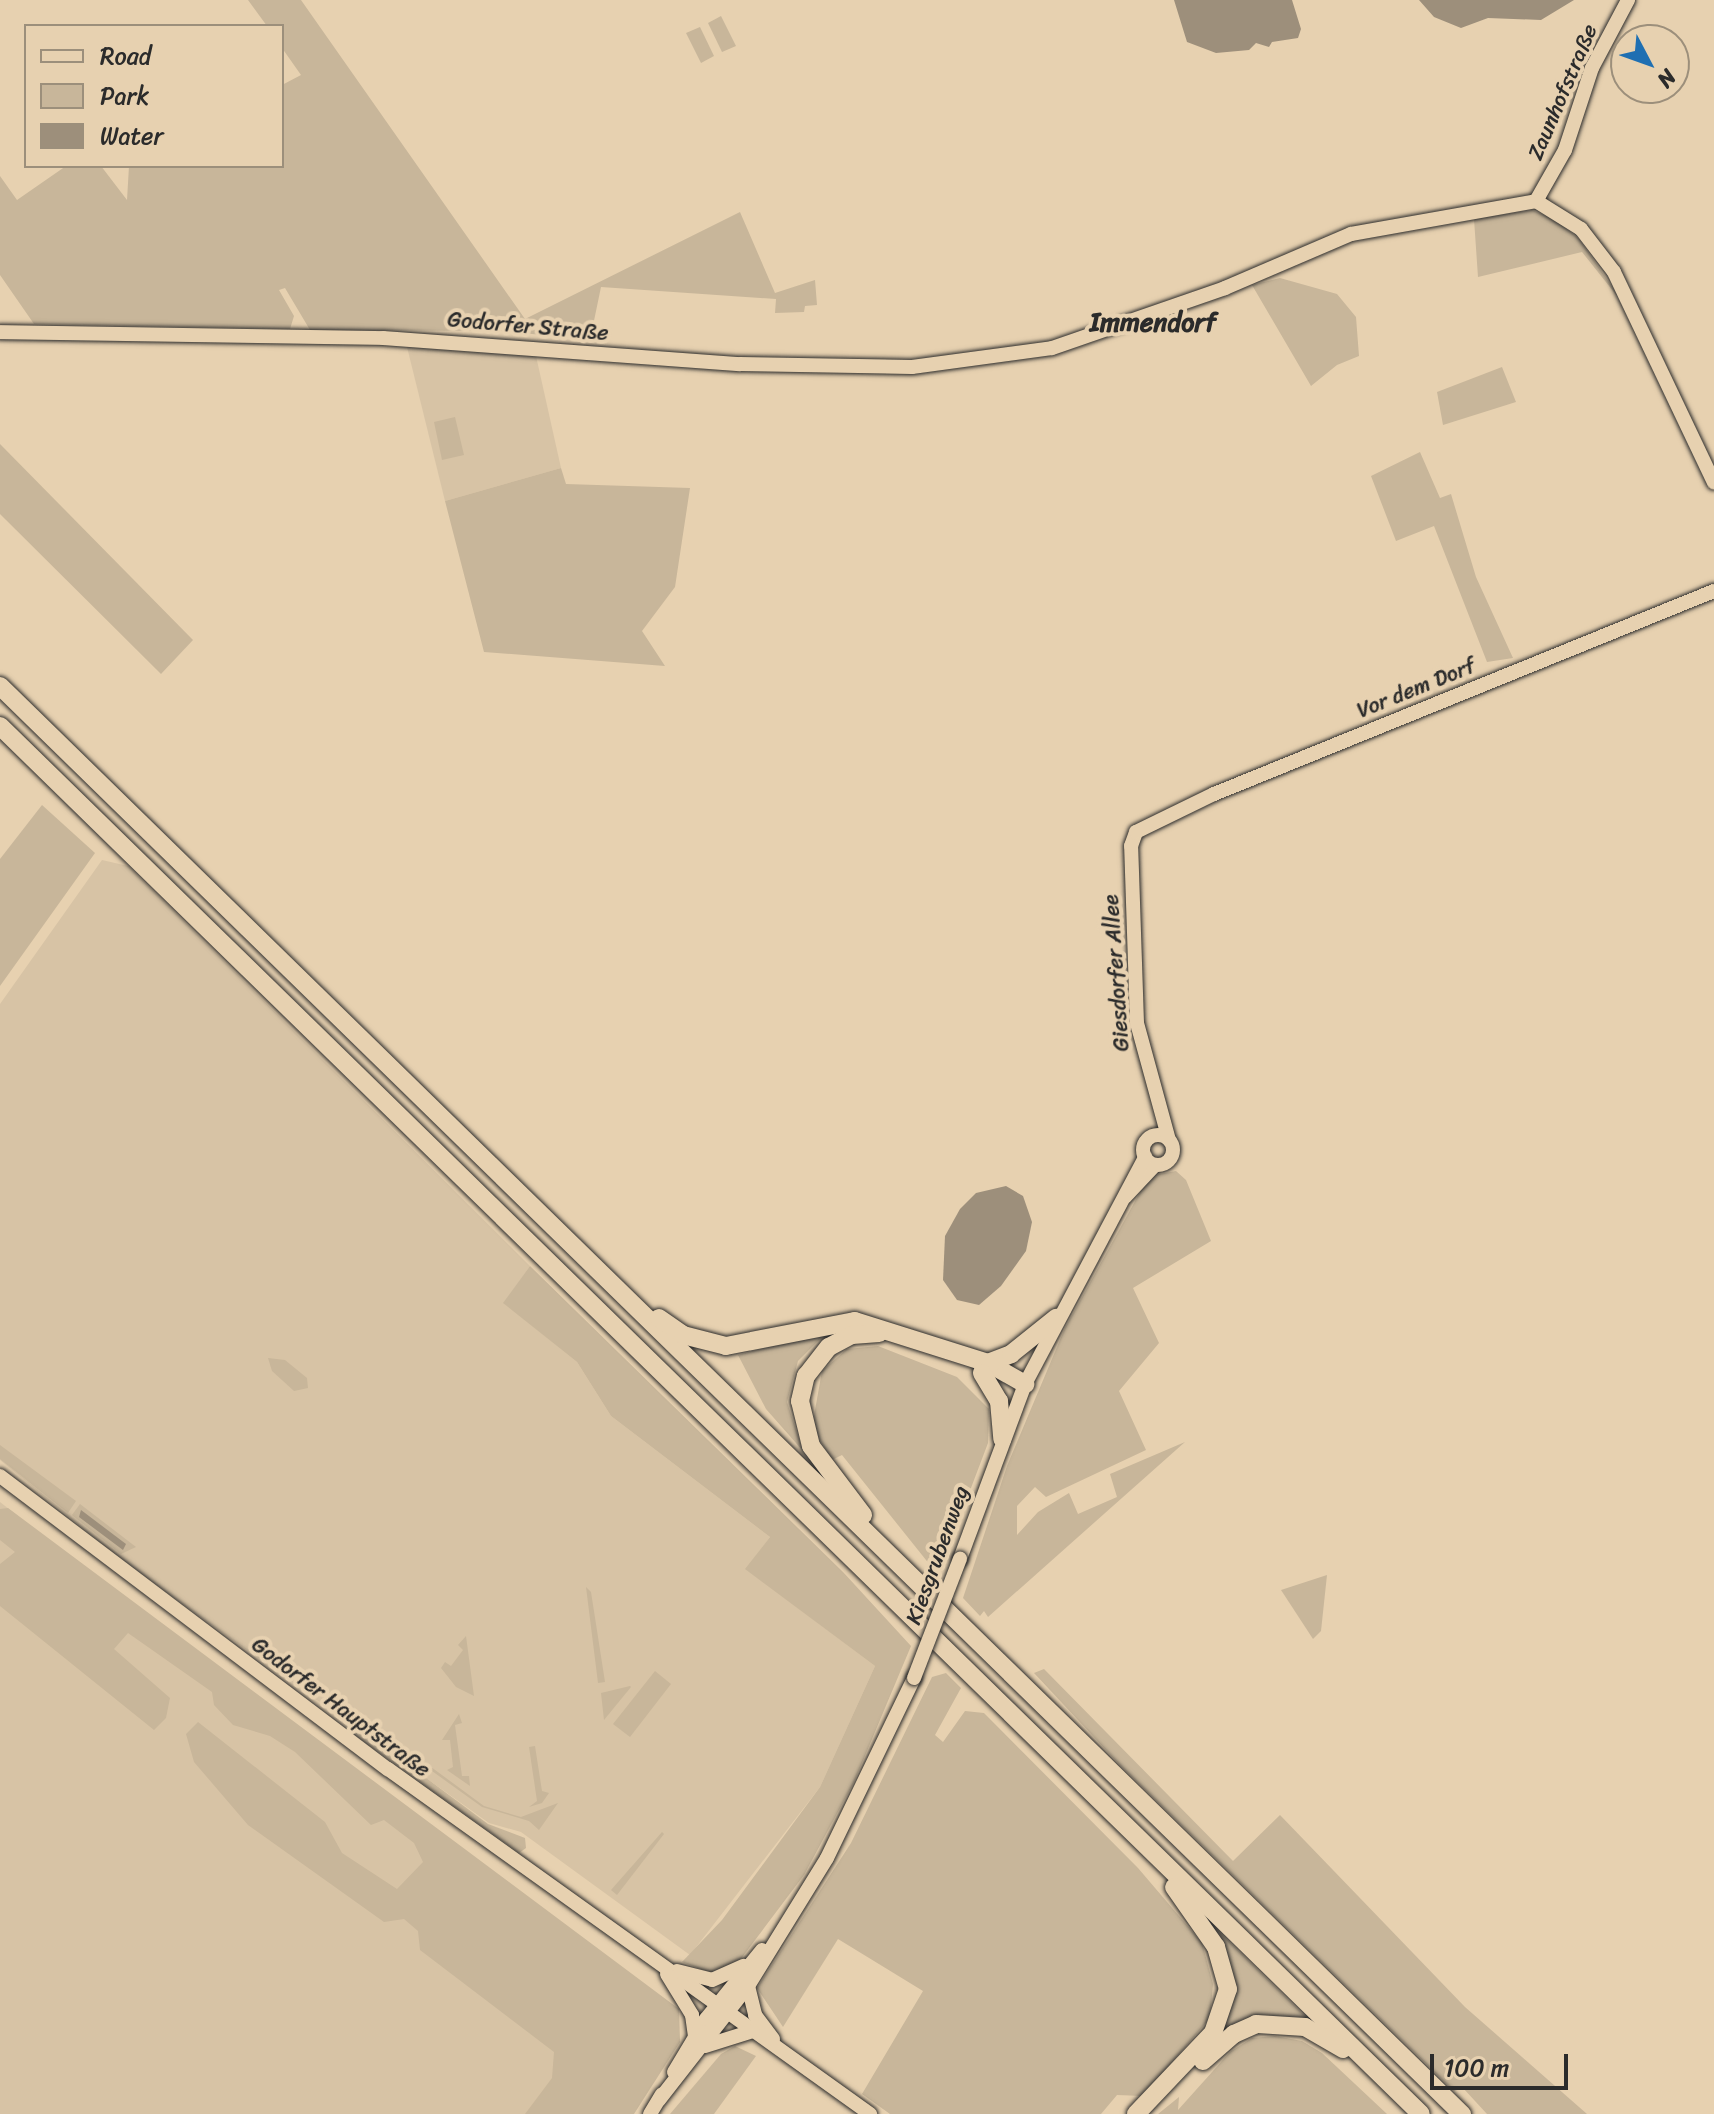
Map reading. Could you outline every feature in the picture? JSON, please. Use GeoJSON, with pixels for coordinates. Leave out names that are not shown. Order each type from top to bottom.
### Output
{"type":"FeatureCollection","features":[{"type":"Feature","properties":{"kind":"highway"},"geometry":{"type":"LineString","coordinates":[[0,686],[1462,2114]]}},
{"type":"Feature","properties":{"kind":"highway"},"geometry":{"type":"LineString","coordinates":[[0,726],[1421,2114]]}},
{"type":"Feature","properties":{"kind":"highway"},"geometry":{"type":"LineString","coordinates":[[616,1288],[683,1335],[704,1342],[755,1343],[824,1323],[855,1321],[908,1337],[1025,1384]]}},
{"type":"Feature","properties":{"kind":"highway"},"geometry":{"type":"LineString","coordinates":[[985,1368],[1011,1354],[1056,1318]]}},
{"type":"Feature","properties":{"kind":"highway"},"geometry":{"type":"LineString","coordinates":[[908,1337],[866,1333],[840,1340],[812,1365],[800,1401],[804,1431],[825,1469],[917,1583]]}},
{"type":"Feature","properties":{"kind":"highway"},"geometry":{"type":"LineString","coordinates":[[985,1368],[999,1401],[1002,1439]]}},
{"type":"Feature","properties":{"kind":"highway"},"geometry":{"type":"LineString","coordinates":[[1116,1817],[1206,1929],[1222,1961],[1228,1989],[1213,2033],[1136,2114]]}},
{"type":"Feature","properties":{"kind":"highway"},"geometry":{"type":"LineString","coordinates":[[1150,2114],[1212,2052],[1256,2024],[1305,2027],[1372,2068]]}},
{"type":"Feature","properties":{"kind":"street","name":"Zaunhofstraße"},"geometry":{"type":"LineString","coordinates":[[1536,201],[1565,150],[1592,68],[1628,0]]}},
{"type":"Feature","properties":{"kind":"street","name":"Godorfer Straße"},"geometry":{"type":"LineString","coordinates":[[0,332],[413,339],[850,368],[912,367],[1052,348],[1225,288],[1351,234],[1536,201]]}},
{"type":"Feature","properties":{"kind":"street"},"geometry":{"type":"LineString","coordinates":[[1536,201],[1581,229],[1614,272],[1714,483]]}},
{"type":"Feature","properties":{"kind":"street","name":"Vor dem Dorf"},"geometry":{"type":"LineString","coordinates":[[1136,832],[1214,794],[1714,591]]}},
{"type":"Feature","properties":{"kind":"street","name":"Giesdorfer Allee"},"geometry":{"type":"LineString","coordinates":[[1136,832],[1131,846],[1137,1023],[1162,1109],[1162,1138]]}},
{"type":"Feature","properties":{"kind":"street"},"geometry":{"type":"LineString","coordinates":[[1162,1138],[1172,1156],[1150,1161],[1144,1146],[1162,1138]]}},
{"type":"Feature","properties":{"kind":"street","name":"Kiesgrubenweg"},"geometry":{"type":"LineString","coordinates":[[722,2009],[748,1986],[856,1805],[914,1678],[1025,1384],[1056,1318],[1125,1197],[1150,1161]]}},
{"type":"Feature","properties":{"kind":"street","name":"Godorfer Hauptstraße"},"geometry":{"type":"LineString","coordinates":[[0,1476],[315,1716],[781,2049]]}},
{"type":"Feature","properties":{"kind":"street","name":"Kiesgrubenweg"},"geometry":{"type":"LineString","coordinates":[[650,2114],[752,1961],[783,1925]]}},
{"type":"Feature","properties":{"kind":"street","name":"Godorfer Hauptstraße"},"geometry":{"type":"LineString","coordinates":[[662,1966],[712,1980],[752,1961]]}},
{"type":"Feature","properties":{"kind":"street"},"geometry":{"type":"LineString","coordinates":[[662,1966],[692,2015],[700,2041],[753,2031]]}},
{"type":"Feature","properties":{"kind":"street"},"geometry":{"type":"LineString","coordinates":[[748,1986],[755,2015],[781,2049],[870,2114]]}},
{"type":"Feature","properties":{"kind":"shaded area"},"geometry":{"type":"Polygon","coordinates":[[[407,347],[536,356],[561,468],[445,501],[407,347]]]}},
{"type":"Feature","properties":{"kind":"shaded area"},"geometry":{"type":"Polygon","coordinates":[[[102,860],[128,866],[530,1266],[504,1303],[577,1362],[611,1416],[770,1537],[746,1569],[875,1666],[820,1787],[690,1955],[521,1832],[489,1823],[124,1562],[0,1460],[0,1004],[102,860]]]}},
{"type":"Feature","properties":{"kind":"shaded area"},"geometry":{"type":"Polygon","coordinates":[[[0,1502],[622,1993],[541,2114],[0,2114],[0,1502]]]}},
{"type":"Feature","properties":{"kind":"green space"},"geometry":{"type":"Polygon","coordinates":[[[248,0],[301,0],[525,319],[740,212],[775,293],[815,280],[817,305],[805,306],[804,312],[775,313],[776,299],[601,287],[590,340],[502,331],[310,330],[285,288],[279,290],[294,316],[290,329],[34,324],[0,275],[0,176],[17,200],[63,168],[103,168],[127,200],[129,168],[284,168],[284,84],[301,75],[284,51],[284,24],[266,24],[248,0]]]}},
{"type":"Feature","properties":{"kind":"green space"},"geometry":{"type":"Polygon","coordinates":[[[721,16],[736,46],[722,52],[708,23],[721,16]]]}},
{"type":"Feature","properties":{"kind":"green space"},"geometry":{"type":"Polygon","coordinates":[[[700,27],[714,56],[701,63],[686,33],[700,27]]]}},
{"type":"Feature","properties":{"kind":"green space"},"geometry":{"type":"Polygon","coordinates":[[[1532,210],[1556,220],[1579,239],[1629,311],[1582,252],[1478,277],[1474,219],[1532,210]]]}},
{"type":"Feature","properties":{"kind":"green space"},"geometry":{"type":"Polygon","coordinates":[[[1280,278],[1337,294],[1356,317],[1359,356],[1337,365],[1311,386],[1252,285],[1280,278]]]}},
{"type":"Feature","properties":{"kind":"green space"},"geometry":{"type":"Polygon","coordinates":[[[1502,367],[1516,402],[1443,425],[1437,392],[1502,367]]]}},
{"type":"Feature","properties":{"kind":"green space"},"geometry":{"type":"Polygon","coordinates":[[[455,417],[464,455],[442,460],[434,422],[455,417]]]}},
{"type":"Feature","properties":{"kind":"green space"},"geometry":{"type":"Polygon","coordinates":[[[0,444],[193,640],[161,674],[0,514],[0,444]]]}},
{"type":"Feature","properties":{"kind":"green space"},"geometry":{"type":"Polygon","coordinates":[[[1420,452],[1440,498],[1451,494],[1476,577],[1513,658],[1487,662],[1434,526],[1396,541],[1371,476],[1420,452]]]}},
{"type":"Feature","properties":{"kind":"green space"},"geometry":{"type":"Polygon","coordinates":[[[561,468],[566,484],[690,488],[675,587],[642,631],[665,666],[484,652],[445,501],[561,468]]]}},
{"type":"Feature","properties":{"kind":"green space"},"geometry":{"type":"Polygon","coordinates":[[[42,805],[95,853],[0,986],[0,859],[42,805]]]}},
{"type":"Feature","properties":{"kind":"green space"},"geometry":{"type":"Polygon","coordinates":[[[1176,1171],[1186,1180],[1211,1241],[1133,1288],[1159,1343],[1119,1391],[1146,1450],[1046,1497],[1035,1487],[1017,1506],[1017,1535],[1038,1512],[1069,1493],[1078,1514],[1117,1497],[1110,1474],[1185,1442],[988,1617],[984,1611],[980,1616],[963,1598],[1007,1466],[1065,1328],[1149,1176],[1176,1171]]]}},
{"type":"Feature","properties":{"kind":"green space"},"geometry":{"type":"Polygon","coordinates":[[[530,1266],[843,1572],[911,1646],[854,1782],[804,1875],[737,1964],[717,1975],[682,1962],[722,1920],[820,1787],[875,1666],[745,1569],[770,1537],[611,1416],[577,1362],[503,1303],[530,1266]]]}},
{"type":"Feature","properties":{"kind":"green space"},"geometry":{"type":"Polygon","coordinates":[[[828,1331],[798,1361],[787,1402],[803,1451],[766,1409],[738,1355],[828,1331]]]}},
{"type":"Feature","properties":{"kind":"green space"},"geometry":{"type":"Polygon","coordinates":[[[878,1346],[957,1377],[989,1409],[988,1443],[938,1575],[842,1455],[832,1460],[812,1427],[822,1371],[847,1349],[878,1346]]]}},
{"type":"Feature","properties":{"kind":"green space"},"geometry":{"type":"Polygon","coordinates":[[[268,1358],[285,1360],[307,1378],[308,1388],[294,1391],[272,1371],[268,1358]]]}},
{"type":"Feature","properties":{"kind":"green space"},"geometry":{"type":"Polygon","coordinates":[[[0,1445],[76,1501],[68,1513],[0,1459],[0,1445]]]}},
{"type":"Feature","properties":{"kind":"green space"},"geometry":{"type":"Polygon","coordinates":[[[80,1504],[136,1547],[121,1554],[72,1515],[80,1504]]]}},
{"type":"Feature","properties":{"kind":"green space"},"geometry":{"type":"Polygon","coordinates":[[[8,1508],[679,2009],[680,2042],[634,2114],[525,2114],[552,2078],[554,2052],[420,1950],[418,1931],[404,1919],[384,1922],[248,1825],[194,1762],[186,1734],[198,1722],[325,1822],[342,1853],[397,1889],[423,1862],[414,1843],[384,1820],[371,1825],[295,1752],[270,1736],[233,1725],[214,1705],[212,1692],[128,1633],[114,1649],[170,1698],[166,1718],[154,1730],[0,1606],[0,1564],[15,1552],[0,1540],[0,1509],[8,1508]]]}},
{"type":"Feature","properties":{"kind":"green space"},"geometry":{"type":"Polygon","coordinates":[[[1327,1575],[1321,1631],[1313,1639],[1281,1590],[1327,1575]]]}},
{"type":"Feature","properties":{"kind":"green space"},"geometry":{"type":"Polygon","coordinates":[[[586,1587],[591,1592],[605,1682],[598,1683],[586,1587]]]}},
{"type":"Feature","properties":{"kind":"green space"},"geometry":{"type":"Polygon","coordinates":[[[466,1636],[474,1696],[456,1687],[441,1668],[445,1662],[451,1666],[463,1650],[458,1645],[466,1636]]]}},
{"type":"Feature","properties":{"kind":"green space"},"geometry":{"type":"Polygon","coordinates":[[[1044,1669],[1233,1861],[1280,1815],[1465,2007],[1587,2114],[1487,2114],[1463,2088],[1454,2091],[1120,1765],[1034,1673],[1044,1669]]]}},
{"type":"Feature","properties":{"kind":"green space"},"geometry":{"type":"Polygon","coordinates":[[[655,1671],[671,1684],[630,1737],[613,1724],[655,1671]]]}},
{"type":"Feature","properties":{"kind":"green space"},"geometry":{"type":"Polygon","coordinates":[[[946,1673],[961,1688],[935,1735],[943,1742],[965,1711],[984,1713],[1138,1868],[1202,1943],[1213,1984],[1210,2018],[1143,2096],[1117,2095],[1101,2114],[890,2114],[862,2094],[923,1991],[838,1939],[783,2027],[757,1988],[851,1843],[932,1677],[946,1673]]]}},
{"type":"Feature","properties":{"kind":"green space"},"geometry":{"type":"Polygon","coordinates":[[[317,1683],[484,1806],[521,1817],[558,1803],[539,1830],[529,1821],[482,1807],[314,1686],[317,1683]]]}},
{"type":"Feature","properties":{"kind":"green space"},"geometry":{"type":"Polygon","coordinates":[[[631,1687],[604,1720],[601,1693],[631,1687]]]}},
{"type":"Feature","properties":{"kind":"green space"},"geometry":{"type":"Polygon","coordinates":[[[336,1711],[488,1824],[525,1838],[526,1848],[519,1853],[353,1734],[336,1711]]]}},
{"type":"Feature","properties":{"kind":"green space"},"geometry":{"type":"Polygon","coordinates":[[[459,1714],[462,1723],[455,1725],[462,1776],[469,1776],[470,1786],[447,1770],[453,1767],[450,1740],[442,1740],[459,1714]]]}},
{"type":"Feature","properties":{"kind":"green space"},"geometry":{"type":"Polygon","coordinates":[[[535,1746],[542,1791],[549,1793],[542,1803],[529,1807],[537,1801],[529,1747],[535,1746]]]}},
{"type":"Feature","properties":{"kind":"green space"},"geometry":{"type":"Polygon","coordinates":[[[662,1832],[664,1834],[617,1895],[611,1890],[662,1832]]]}},
{"type":"Feature","properties":{"kind":"green space"},"geometry":{"type":"Polygon","coordinates":[[[1195,1908],[1320,2031],[1299,2023],[1222,2035],[1229,2000],[1195,1908]]]}},
{"type":"Feature","properties":{"kind":"green space"},"geometry":{"type":"Polygon","coordinates":[[[1275,2036],[1302,2041],[1322,2053],[1387,2114],[1158,2114],[1179,2097],[1178,2110],[1230,2052],[1252,2038],[1275,2036]]]}},
{"type":"Feature","properties":{"kind":"green space"},"geometry":{"type":"Polygon","coordinates":[[[735,2046],[756,2056],[714,2114],[670,2114],[721,2054],[735,2046]]]}},
{"type":"Feature","properties":{"kind":"water"},"geometry":{"type":"Polygon","coordinates":[[[1174,0],[1292,0],[1301,29],[1298,38],[1272,42],[1269,47],[1256,43],[1249,50],[1216,53],[1187,42],[1174,0]]]}},
{"type":"Feature","properties":{"kind":"water"},"geometry":{"type":"Polygon","coordinates":[[[1419,0],[1574,0],[1541,20],[1488,18],[1461,28],[1434,17],[1419,0]]]}},
{"type":"Feature","properties":{"kind":"water"},"geometry":{"type":"Polygon","coordinates":[[[1006,1186],[1023,1196],[1032,1222],[1026,1251],[1001,1286],[979,1305],[957,1300],[943,1280],[945,1236],[960,1209],[976,1193],[1006,1186]]]}},
{"type":"Feature","properties":{"kind":"water"},"geometry":{"type":"Polygon","coordinates":[[[81,1510],[126,1544],[123,1550],[79,1517],[81,1510]]]}},
{"type":"Feature","properties":{"kind":"district","name":"Immendorf"},"geometry":{"type":"Point","coordinates":[1153,323]}}]}
